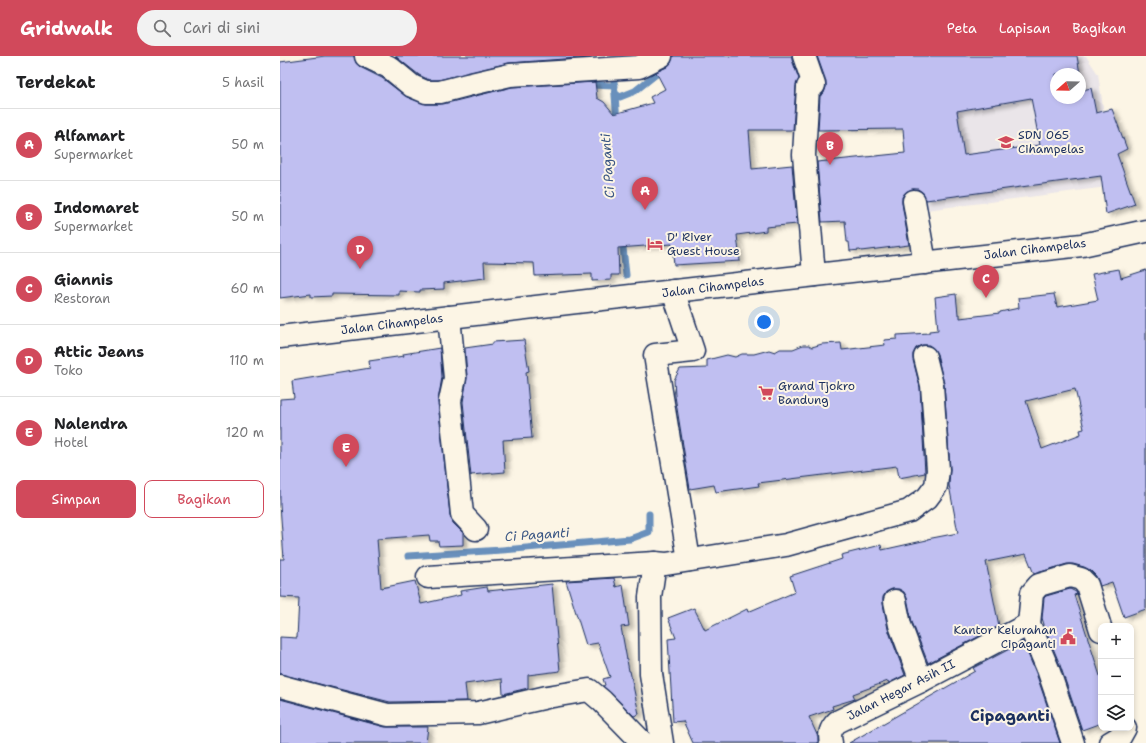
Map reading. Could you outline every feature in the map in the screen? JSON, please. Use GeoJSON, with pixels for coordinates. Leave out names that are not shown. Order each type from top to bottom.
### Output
{"type":"FeatureCollection","features":[{"type":"Feature","properties":{"kind":"street"},"geometry":{"type":"LineString","coordinates":[[366,56],[389,67],[412,86],[426,92],[440,92],[510,76],[622,65],[661,56]]}},
{"type":"Feature","properties":{"kind":"street"},"geometry":{"type":"LineString","coordinates":[[804,56],[814,85],[808,87],[804,155],[814,275]]}},
{"type":"Feature","properties":{"kind":"street"},"geometry":{"type":"LineString","coordinates":[[914,200],[925,263]]}},
{"type":"Feature","properties":{"kind":"street","name":"Jalan Cihampelas"},"geometry":{"type":"LineString","coordinates":[[280,337],[449,316],[1082,245],[1146,231]]}},
{"type":"Feature","properties":{"kind":"street"},"geometry":{"type":"LineString","coordinates":[[673,291],[693,351],[655,355],[689,560]]}},
{"type":"Feature","properties":{"kind":"street"},"geometry":{"type":"LineString","coordinates":[[449,316],[455,378],[450,401],[462,514],[476,529]]}},
{"type":"Feature","properties":{"kind":"street"},"geometry":{"type":"LineString","coordinates":[[428,577],[655,563],[666,564],[786,545],[909,511],[927,498],[936,486],[938,470],[932,385],[925,358]]}},
{"type":"Feature","properties":{"kind":"street"},"geometry":{"type":"LineString","coordinates":[[655,563],[650,597],[652,674],[662,743]]}},
{"type":"Feature","properties":{"kind":"street"},"geometry":{"type":"LineString","coordinates":[[1074,743],[1048,669],[1029,624],[1032,593],[1039,585],[1070,576],[1081,579],[1087,585],[1099,623]]}},
{"type":"Feature","properties":{"kind":"street"},"geometry":{"type":"LineString","coordinates":[[895,602],[900,625],[921,681]]}},
{"type":"Feature","properties":{"kind":"street","name":"Jalan Hegar Asih II"},"geometry":{"type":"LineString","coordinates":[[831,743],[829,735],[837,722],[921,681],[1029,624]]}},
{"type":"Feature","properties":{"kind":"street"},"geometry":{"type":"LineString","coordinates":[[280,686],[388,714],[478,713],[547,697],[589,690],[602,700],[643,743]]}},
{"type":"Feature","properties":{"kind":"street"},"geometry":{"type":"LineString","coordinates":[[1110,743],[1120,737],[1123,731]]}},
{"type":"Feature","properties":{"kind":"shaded area","name":"SDN 065 Cihampelas"},"geometry":{"type":"Polygon","coordinates":[[[889,56],[1086,56],[1098,74],[1115,186],[918,211],[889,56]]]}},
{"type":"Feature","properties":{"kind":"building"},"geometry":{"type":"Polygon","coordinates":[[[325,56],[354,56],[356,63],[360,67],[382,78],[407,97],[426,104],[443,104],[512,87],[595,82],[597,98],[604,102],[614,114],[653,103],[650,97],[665,89],[656,72],[667,67],[671,63],[673,56],[792,56],[799,79],[796,86],[793,130],[749,130],[752,169],[792,165],[797,224],[766,227],[766,231],[737,235],[740,261],[674,265],[672,244],[618,248],[619,275],[611,275],[611,280],[592,281],[592,274],[535,276],[534,263],[484,262],[485,278],[444,283],[444,289],[420,290],[420,292],[399,291],[399,295],[332,294],[332,296],[311,297],[311,294],[280,298],[280,62],[325,56]]]}},
{"type":"Feature","properties":{"kind":"building"},"geometry":{"type":"Polygon","coordinates":[[[395,56],[591,57],[509,63],[438,80],[429,80],[419,75],[395,56]]]}},
{"type":"Feature","properties":{"kind":"building"},"geometry":{"type":"Polygon","coordinates":[[[817,56],[1077,56],[1079,68],[1050,68],[1050,104],[1086,104],[1086,89],[1091,88],[1096,113],[1112,109],[1127,149],[1117,154],[1135,204],[1106,214],[1101,176],[926,200],[923,193],[918,189],[912,189],[906,192],[902,197],[909,245],[850,251],[849,242],[847,242],[845,221],[822,222],[817,162],[905,153],[903,129],[818,130],[820,96],[824,93],[826,81],[817,56]],[[1031,98],[957,111],[964,155],[1040,145],[1031,98]]]}},
{"type":"Feature","properties":{"kind":"building"},"geometry":{"type":"Polygon","coordinates":[[[1119,269],[1121,278],[1146,270],[1146,609],[1124,617],[1112,582],[1100,586],[1096,576],[1084,567],[1067,564],[1034,574],[1026,554],[986,562],[999,626],[928,663],[912,622],[907,598],[904,592],[899,589],[892,589],[886,592],[883,597],[883,604],[888,629],[905,675],[889,683],[888,681],[853,694],[855,699],[832,706],[833,709],[809,717],[818,737],[818,743],[693,743],[683,721],[673,722],[668,639],[676,638],[668,618],[694,608],[705,630],[747,609],[748,612],[795,592],[790,576],[842,559],[841,555],[881,545],[882,550],[958,533],[949,485],[950,469],[944,384],[937,354],[929,345],[922,345],[916,348],[913,354],[913,360],[920,387],[925,473],[899,478],[897,466],[758,483],[759,486],[716,492],[714,485],[690,489],[675,396],[674,380],[680,369],[707,368],[707,360],[727,355],[735,357],[742,354],[754,354],[769,350],[775,352],[780,349],[793,349],[803,345],[809,345],[812,347],[822,344],[841,343],[842,350],[885,345],[884,340],[897,339],[897,335],[929,333],[929,331],[938,330],[935,297],[956,294],[958,314],[960,314],[960,318],[1000,313],[1019,308],[1018,298],[1054,294],[1057,307],[1098,300],[1092,274],[1119,269]],[[1075,389],[1026,401],[1042,449],[1081,434],[1080,430],[1084,429],[1075,389]]]}},
{"type":"Feature","properties":{"kind":"building"},"geometry":{"type":"Polygon","coordinates":[[[524,340],[529,371],[526,372],[532,438],[503,440],[505,472],[471,476],[463,402],[467,377],[465,348],[493,344],[493,342],[524,340]]]}},
{"type":"Feature","properties":{"kind":"building"},"geometry":{"type":"Polygon","coordinates":[[[440,348],[442,377],[438,402],[450,515],[453,523],[463,533],[463,545],[439,546],[438,541],[430,541],[429,535],[377,539],[381,588],[415,581],[421,604],[461,595],[460,591],[487,587],[488,591],[552,584],[560,671],[528,675],[528,688],[503,694],[502,679],[465,684],[467,701],[390,702],[280,674],[280,637],[297,638],[299,598],[280,597],[280,559],[284,559],[280,505],[280,399],[294,398],[292,381],[370,368],[369,361],[404,356],[403,354],[440,348]]]}},
{"type":"Feature","properties":{"kind":"building"},"geometry":{"type":"Polygon","coordinates":[[[614,578],[616,587],[623,585],[629,626],[621,627],[639,714],[634,716],[603,686],[605,685],[603,679],[610,677],[598,643],[586,645],[566,581],[614,578]]]}},
{"type":"Feature","properties":{"kind":"building","name":"Kantor Kelurahan Cipaganti"},"geometry":{"type":"Polygon","coordinates":[[[1070,589],[1076,592],[1077,594],[1074,595],[1098,670],[1098,724],[1082,730],[1042,618],[1044,598],[1046,596],[1070,589]]]}},
{"type":"Feature","properties":{"kind":"building"},"geometry":{"type":"Polygon","coordinates":[[[1023,642],[1036,673],[1060,743],[849,743],[975,671],[973,668],[1023,642]]]}},
{"type":"Feature","properties":{"kind":"building"},"geometry":{"type":"Polygon","coordinates":[[[280,699],[385,727],[428,727],[426,743],[280,743],[280,699]]]}},
{"type":"Feature","properties":{"kind":"waterway"},"geometry":{"type":"LineString","coordinates":[[616,94],[620,97],[635,91],[679,56]]}},
{"type":"Feature","properties":{"kind":"waterway"},"geometry":{"type":"LineString","coordinates":[[567,81],[591,85],[615,86]]}},
{"type":"Feature","properties":{"kind":"waterway","name":"Ci Paganti"},"geometry":{"type":"LineString","coordinates":[[614,81],[617,123]]}},
{"type":"Feature","properties":{"kind":"waterway","name":"Ci Paganti"},"geometry":{"type":"LineString","coordinates":[[622,239],[626,275]]}},
{"type":"Feature","properties":{"kind":"waterway","name":"Ci Paganti"},"geometry":{"type":"LineString","coordinates":[[408,556],[630,539],[649,532],[649,514]]}},
{"type":"Feature","properties":{"kind":"place","name":"SDN 065 Cihampelas"},"geometry":{"type":"Point","coordinates":[1006,142]}},
{"type":"Feature","properties":{"kind":"place","name":"Indomaret"},"geometry":{"type":"Point","coordinates":[830,165]}},
{"type":"Feature","properties":{"kind":"place","name":"Alfamart"},"geometry":{"type":"Point","coordinates":[645,210]}},
{"type":"Feature","properties":{"kind":"place","name":"D' River Guest House"},"geometry":{"type":"Point","coordinates":[655,244]}},
{"type":"Feature","properties":{"kind":"place","name":"Attic Jeans"},"geometry":{"type":"Point","coordinates":[360,269]}},
{"type":"Feature","properties":{"kind":"place","name":"Giannis"},"geometry":{"type":"Point","coordinates":[986,298]}},
{"type":"Feature","properties":{"kind":"place","name":"Grand Tjokro Bandung"},"geometry":{"type":"Point","coordinates":[766,393]}},
{"type":"Feature","properties":{"kind":"place","name":"Nalendra"},"geometry":{"type":"Point","coordinates":[346,467]}},
{"type":"Feature","properties":{"kind":"place","name":"Kantor Kelurahan Cipaganti"},"geometry":{"type":"Point","coordinates":[1068,637]}},
{"type":"Feature","properties":{"kind":"district","name":"Cipaganti"},"geometry":{"type":"Point","coordinates":[1010,715]}}]}
